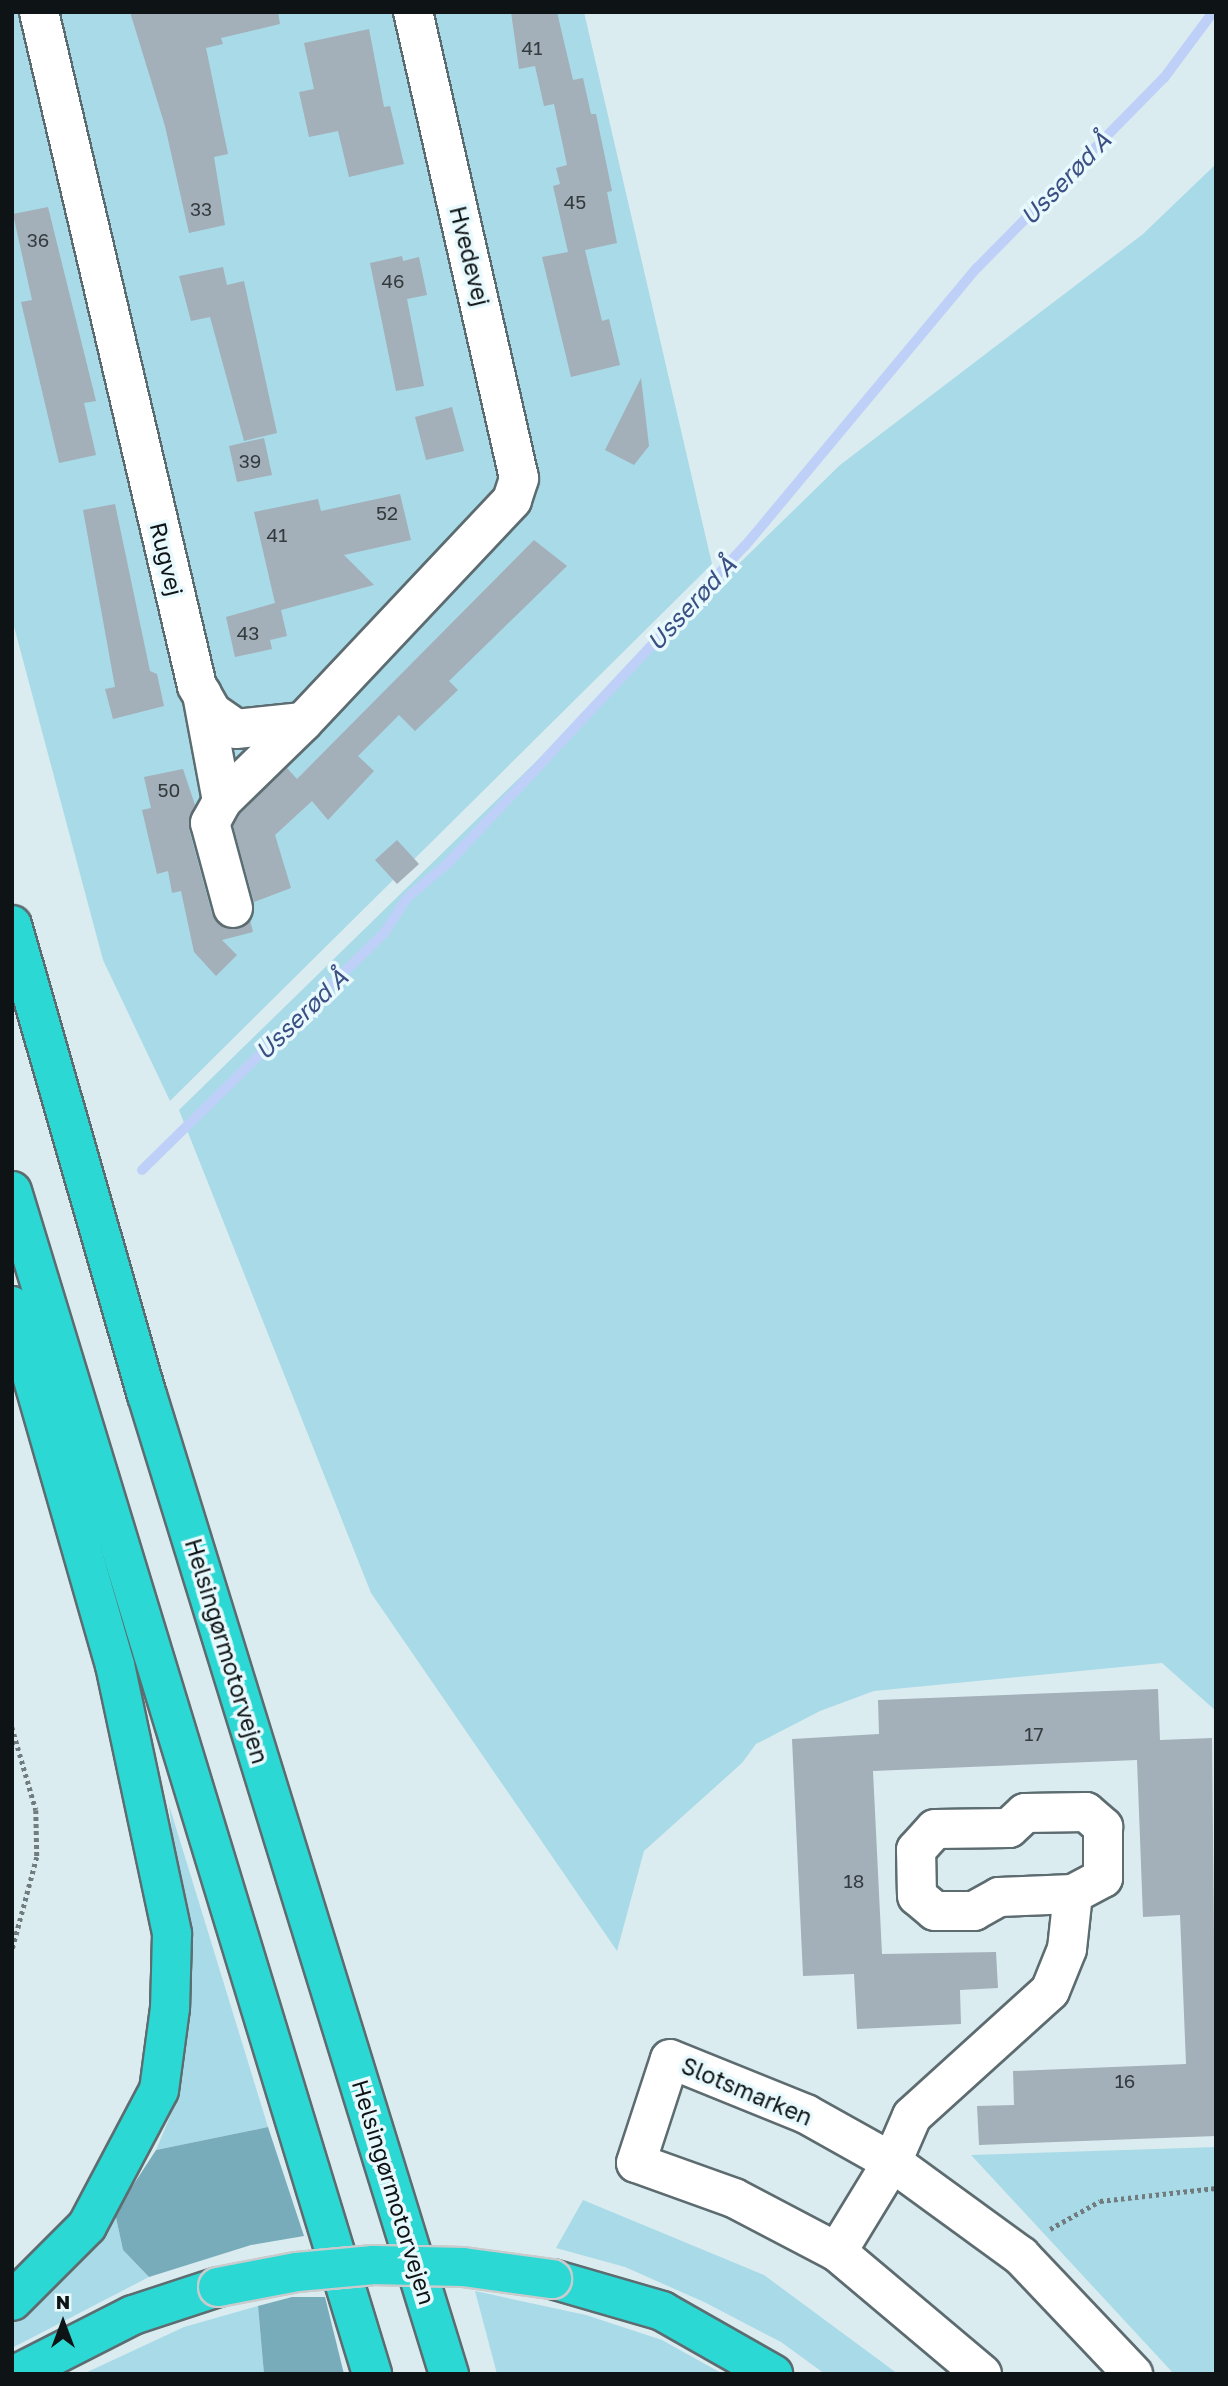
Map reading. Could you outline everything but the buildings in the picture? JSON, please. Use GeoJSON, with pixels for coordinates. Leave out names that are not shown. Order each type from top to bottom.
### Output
{"type":"FeatureCollection","features":[{"type":"Feature","properties":{"kind":"highway","name":"Helsingørmotorvejen"},"geometry":{"type":"LineString","coordinates":[[12,925],[147,1395],[449,2374]]}},
{"type":"Feature","properties":{"kind":"highway"},"geometry":{"type":"LineString","coordinates":[[12,1191],[372,2374]]}},
{"type":"Feature","properties":{"kind":"highway"},"geometry":{"type":"LineString","coordinates":[[12,1306],[116,1665],[172,1934],[170,2008],[159,2090],[87,2226],[12,2301]]}},
{"type":"Feature","properties":{"kind":"highway"},"geometry":{"type":"LineString","coordinates":[[17,2374],[133,2315],[218,2287],[374,2265],[463,2267],[552,2279],[662,2311],[773,2374]]}},
{"type":"Feature","properties":{"kind":"highway"},"geometry":{"type":"LineString","coordinates":[[36,2374],[65,2348]]}},
{"type":"Feature","properties":{"kind":"street","name":"Rugvej"},"geometry":{"type":"LineString","coordinates":[[39,12],[202,694],[212,712],[236,729],[303,722]]}},
{"type":"Feature","properties":{"kind":"street","name":"Hvedevej"},"geometry":{"type":"LineString","coordinates":[[303,722],[512,500],[519,478],[517,447],[413,12]]}},
{"type":"Feature","properties":{"kind":"street"},"geometry":{"type":"LineString","coordinates":[[202,694],[222,801]]}},
{"type":"Feature","properties":{"kind":"street"},"geometry":{"type":"LineString","coordinates":[[233,908],[210,823],[222,801],[303,722]]}},
{"type":"Feature","properties":{"kind":"street"},"geometry":{"type":"LineString","coordinates":[[1086,1812],[1103,1827],[1103,1878],[1073,1894],[999,1897],[974,1911],[935,1911],[917,1896],[916,1850],[935,1829],[1009,1828],[1025,1813],[1086,1812]]}},
{"type":"Feature","properties":{"kind":"street"},"geometry":{"type":"LineString","coordinates":[[837,2252],[892,2162],[912,2116],[1050,1990],[1067,1949],[1073,1894]]}},
{"type":"Feature","properties":{"kind":"street","name":"Slotsmarken"},"geometry":{"type":"LineString","coordinates":[[982,2374],[837,2252],[734,2198],[636,2163],[670,2059],[806,2114],[892,2162],[1021,2256],[1133,2374]]}},
{"type":"Feature","properties":{"kind":"path"},"geometry":{"type":"LineString","coordinates":[[12,1727],[36,1810],[37,1857],[12,1951]]}},
{"type":"Feature","properties":{"kind":"path"},"geometry":{"type":"LineString","coordinates":[[1021,2256],[1060,2219],[1100,2202],[1216,2188]]}},
{"type":"Feature","properties":{"kind":"shaded area"},"geometry":{"type":"Polygon","coordinates":[[[12,12],[584,12],[712,564],[170,1101],[103,960],[12,619],[12,12]]]}},
{"type":"Feature","properties":{"kind":"shaded area"},"geometry":{"type":"Polygon","coordinates":[[[1216,164],[1216,1711],[1162,1663],[874,1691],[820,1711],[756,1744],[742,1763],[644,1851],[617,1951],[371,1593],[179,1110],[840,465],[1143,234],[1216,164]]]}},
{"type":"Feature","properties":{"kind":"shaded area"},"geometry":{"type":"Polygon","coordinates":[[[169,1805],[268,2127],[156,2150],[177,2100],[192,1996],[169,1805]]]}},
{"type":"Feature","properties":{"kind":"shaded area"},"geometry":{"type":"Polygon","coordinates":[[[268,2127],[304,2236],[251,2245],[149,2277],[123,2250],[115,2213],[156,2150],[268,2127]]]}},
{"type":"Feature","properties":{"kind":"shaded area"},"geometry":{"type":"Polygon","coordinates":[[[1216,2147],[1216,2374],[1174,2374],[971,2155],[1216,2147]]]}},
{"type":"Feature","properties":{"kind":"shaded area"},"geometry":{"type":"Polygon","coordinates":[[[583,2200],[764,2275],[898,2374],[825,2374],[781,2342],[704,2302],[625,2267],[556,2248],[583,2200]]]}},
{"type":"Feature","properties":{"kind":"shaded area"},"geometry":{"type":"Polygon","coordinates":[[[115,2213],[123,2250],[149,2277],[12,2348],[12,2320],[115,2213]]]}},
{"type":"Feature","properties":{"kind":"shaded area"},"geometry":{"type":"Polygon","coordinates":[[[475,2291],[586,2315],[662,2340],[723,2374],[497,2374],[475,2291]]]}},
{"type":"Feature","properties":{"kind":"shaded area"},"geometry":{"type":"Polygon","coordinates":[[[292,2297],[325,2297],[344,2374],[264,2374],[258,2306],[292,2297]]]}},
{"type":"Feature","properties":{"kind":"shaded area"},"geometry":{"type":"Polygon","coordinates":[[[258,2306],[264,2374],[83,2374],[184,2327],[258,2306]]]}},
{"type":"Feature","properties":{"kind":"waterway","name":"Usserød Å"},"geometry":{"type":"LineString","coordinates":[[142,1170],[384,933],[407,898],[447,864],[745,546],[977,268],[1164,78],[1213,12]]}}]}
